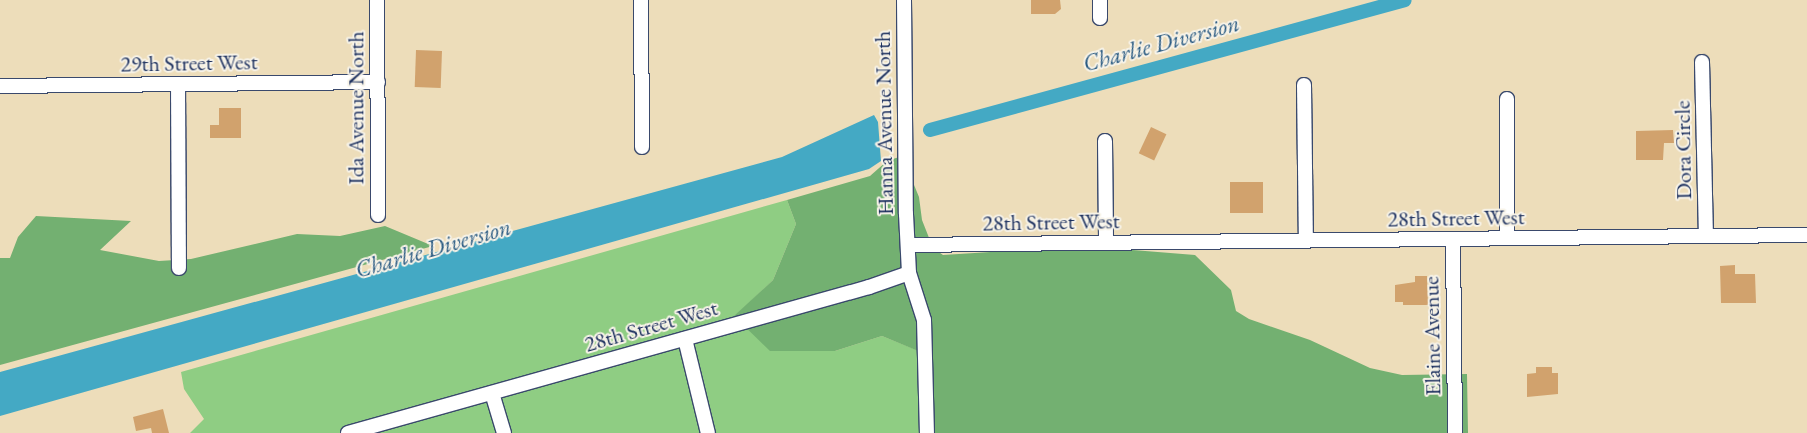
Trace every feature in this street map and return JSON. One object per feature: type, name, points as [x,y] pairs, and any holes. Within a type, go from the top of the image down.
[{"type":"street","name":"Ida Avenue North","points":[[377,0],[378,215]]},
{"type":"street","points":[[641,0],[642,147]]},
{"type":"street","name":"Hanna Avenue North","points":[[904,0],[908,245]]},
{"type":"street","points":[[1100,0],[1100,18]]},
{"type":"street","name":"Dora Circle","points":[[1702,62],[1706,236]]},
{"type":"street","name":"29th Street West","points":[[0,86],[378,82]]},
{"type":"street","points":[[178,84],[179,268]]},
{"type":"street","points":[[1304,85],[1306,241]]},
{"type":"street","points":[[1507,99],[1508,238]]},
{"type":"street","points":[[1105,141],[1106,242]]},
{"type":"street","name":"28th Street West","points":[[908,245],[1807,235]]},
{"type":"street","name":"Elaine Avenue","points":[[1453,239],[1455,433]]},
{"type":"street","points":[[908,245],[909,273],[924,320],[927,433]]},
{"type":"street","name":"28th Street West","points":[[348,433],[685,339],[909,273]]},
{"type":"street","points":[[685,339],[708,433]]},
{"type":"street","points":[[492,393],[504,433]]},
{"type":"green space","points":[[902,156],[919,197],[922,220],[933,248],[943,255],[1083,246],[1195,255],[1231,290],[1236,311],[1249,319],[1310,340],[1370,368],[1402,375],[1467,374],[1468,433],[930,433],[923,353],[882,336],[835,351],[770,351],[734,316],[773,280],[796,224],[787,200],[870,176],[887,161]]},
{"type":"green space","points":[[787,200],[796,224],[773,280],[735,316],[835,351],[882,336],[924,353],[930,433],[190,433],[204,419],[184,389],[181,372]]},
{"type":"green space","points":[[36,216],[131,221],[100,250],[159,261],[191,259],[297,234],[340,236],[385,226],[433,246],[0,365],[0,258],[10,258],[18,237]]},
{"type":"water","points":[[874,115],[878,122],[881,161],[869,169],[0,416],[0,372],[782,157]]},
{"type":"building","points":[[1031,0],[1060,0],[1061,9],[1055,14],[1031,14]]},
{"type":"building","points":[[416,50],[442,51],[441,88],[415,87]]},
{"type":"building","points":[[219,108],[241,108],[241,138],[210,138],[210,125],[219,125]]},
{"type":"building","points":[[1151,127],[1166,134],[1154,160],[1139,153]]},
{"type":"building","points":[[1673,130],[1674,143],[1664,143],[1663,160],[1636,160],[1636,131]]},
{"type":"building","points":[[1230,182],[1263,182],[1263,213],[1230,213]]},
{"type":"building","points":[[1735,265],[1735,274],[1755,274],[1756,303],[1721,303],[1720,266]]},
{"type":"building","points":[[1415,276],[1427,276],[1428,305],[1403,305],[1403,302],[1395,302],[1395,285],[1415,282]]},
{"type":"building","points":[[1536,367],[1552,367],[1552,373],[1558,373],[1558,394],[1527,397],[1527,374],[1536,373]]},
{"type":"building","points":[[163,409],[169,433],[152,433],[151,428],[136,431],[133,417]]},
{"type":"waterway","name":"Charlie Diversion","points":[[930,130],[1404,0]]}]
